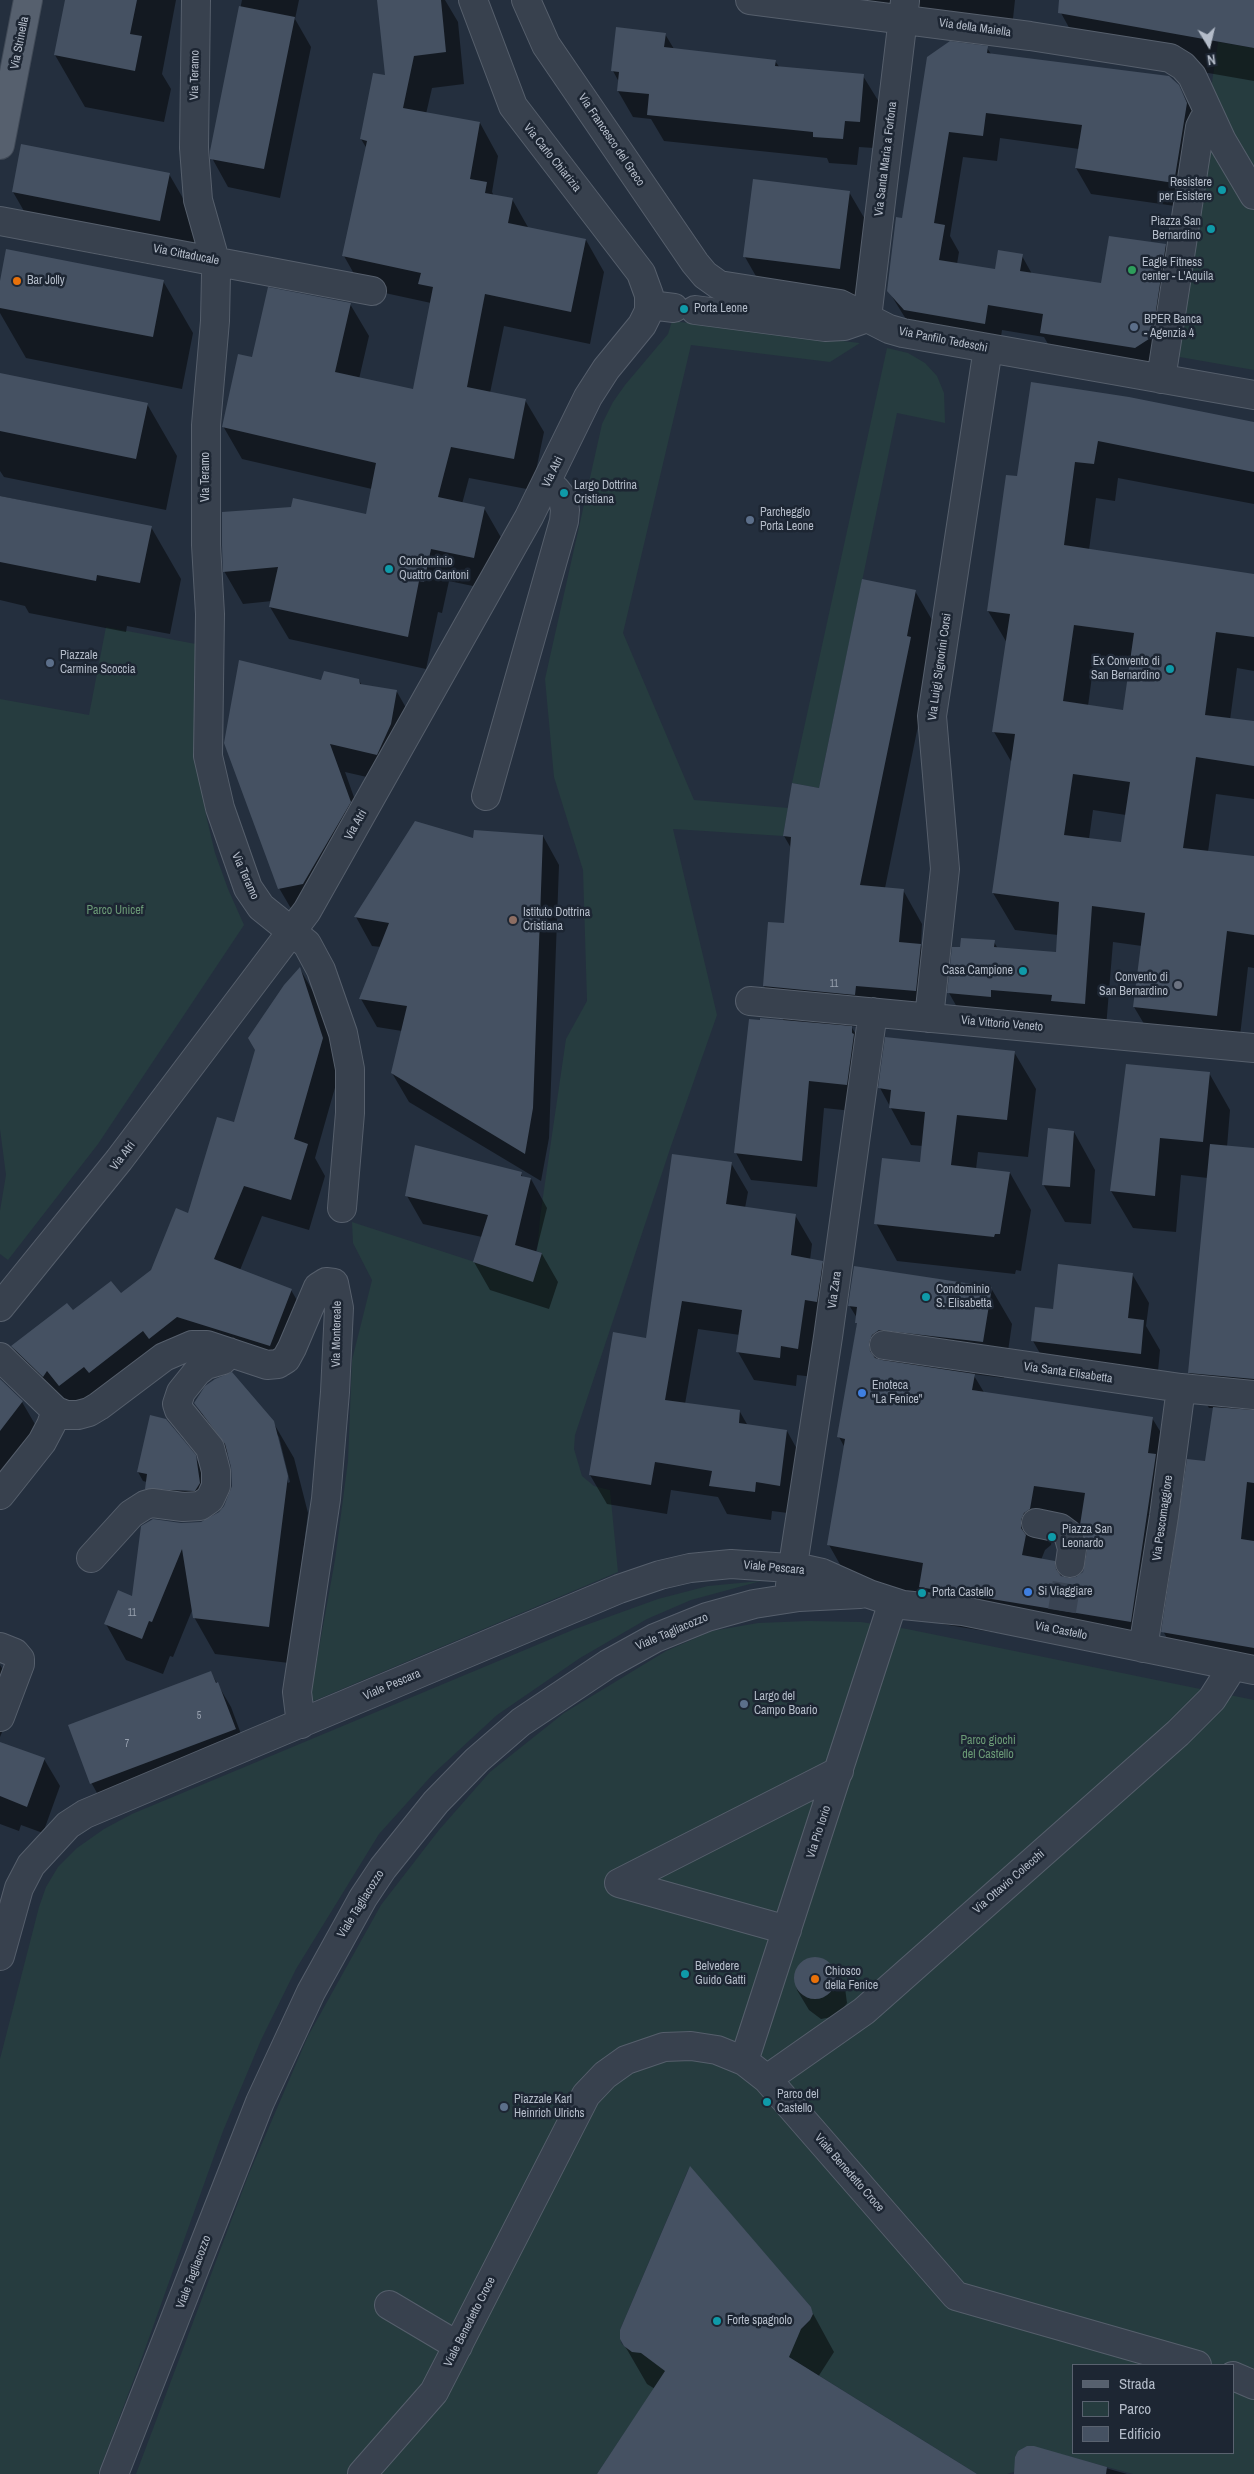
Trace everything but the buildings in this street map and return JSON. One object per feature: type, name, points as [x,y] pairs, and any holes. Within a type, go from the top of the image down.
[{"type":"main road","name":"Via Strinella","points":[[0,145],[28,0]]},
{"type":"street","name":"Via Teramo","points":[[196,0],[194,148],[198,200],[214,260],[215,321],[206,424],[206,545],[210,624],[208,756],[220,808],[248,888],[261,907],[307,944],[317,962],[337,1014],[348,1051],[350,1113],[342,1208]]},
{"type":"street","name":"Via Carlo Chiarizia","points":[[473,0],[512,106],[636,266],[647,284],[673,307]]},
{"type":"street","name":"Via Francesco del Greco","points":[[526,0],[546,45],[705,275]]},
{"type":"street","name":"Via della Maiella","points":[[750,0],[904,9],[1160,55],[1177,62],[1192,76],[1210,116]]},
{"type":"street","name":"Via Santa Maria a Forfona","points":[[867,318],[904,9]]},
{"type":"street","points":[[1254,195],[1210,116],[1204,119],[1200,126],[1161,378],[1254,395]]},
{"type":"street","name":"Via Cittaducale","points":[[0,220],[372,291]]},
{"type":"street","name":"Via Panfilo Tedeschi","points":[[705,275],[727,287],[840,304],[896,332],[1161,378]]},
{"type":"street","points":[[673,307],[825,328],[844,326],[867,318]]},
{"type":"street","name":"Via Atri","points":[[0,1307],[74,1218],[293,931],[326,878],[547,484],[588,397],[612,361],[642,325],[673,307]]},
{"type":"street","name":"Via Luigi Signorini Corsi","points":[[929,1018],[945,868],[932,716],[988,348]]},
{"type":"street","points":[[486,796],[563,526],[565,510],[563,499],[556,490],[547,484]]},
{"type":"street","name":"Via Vittorio Veneto","points":[[750,1001],[1254,1048]]},
{"type":"street","name":"Via Zara","points":[[784,1599],[794,1568],[873,1012]]},
{"type":"street","name":"Via Montereale","points":[[56,1411],[72,1415],[89,1412],[164,1357],[179,1349],[204,1345],[267,1365],[284,1361],[292,1348],[318,1287],[326,1282],[334,1283],[339,1308],[335,1400],[326,1499],[297,1692],[301,1724]]},
{"type":"street","name":"Via Santa Elisabetta","points":[[884,1345],[1181,1388],[1254,1395]]},
{"type":"street","points":[[91,1558],[131,1514],[145,1505],[152,1503],[191,1507],[200,1506],[210,1499],[216,1486],[216,1471],[210,1448],[179,1410],[177,1404],[181,1392],[197,1372],[206,1365],[223,1360],[228,1352]]},
{"type":"street","points":[[0,1357],[56,1411],[42,1442],[0,1495]]},
{"type":"street","name":"Via Pescomaggiore","points":[[1143,1648],[1164,1516],[1181,1388]]},
{"type":"street","points":[[1036,1523],[1060,1528],[1068,1534],[1072,1549],[1070,1563]]},
{"type":"street","name":"Viale Pescara","points":[[1,1951],[24,1875],[38,1855],[68,1825],[85,1814],[611,1593],[660,1575],[690,1568],[731,1564],[794,1568],[822,1573],[881,1598]]},
{"type":"street","name":"Viale Tagliacozzo","points":[[114,2474],[260,2102],[332,1953],[363,1898],[388,1861],[436,1802],[477,1760],[521,1722],[628,1651],[682,1626],[732,1609],[784,1599],[824,1595],[881,1598]]},
{"type":"street","name":"Via Castello","points":[[881,1598],[917,1608],[1060,1621],[1143,1648],[1244,1668]]},
{"type":"street","name":"Via Pio Iorio","points":[[744,2062],[839,1771],[881,1598]]},
{"type":"street","points":[[0,1647],[15,1653],[20,1659],[20,1664],[0,1717]]},
{"type":"street","name":"Via Ottavio Colecchi","points":[[767,2079],[864,2010],[1164,1746],[1244,1668]]},
{"type":"street","points":[[787,1930],[619,1883],[839,1771]]},
{"type":"street","name":"Viale Benedetto Croce","points":[[362,2474],[434,2392],[579,2106],[595,2084],[626,2060],[664,2047],[704,2047],[744,2062],[767,2079],[956,2296],[1194,2364]]},
{"type":"street","points":[[389,2305],[458,2346]]},
{"type":"street","points":[[1234,2376],[1254,2385]]},
{"type":"green space","points":[[1218,42],[1254,48],[1254,182],[1211,89]]},
{"type":"green space","points":[[1209,131],[1254,206],[1254,370],[1174,356]]},
{"type":"green space","points":[[672,321],[860,343],[830,362],[691,345],[623,633],[694,800],[788,808],[783,836],[673,829],[717,1015],[671,1146],[575,1435],[574,1449],[582,1476],[594,1486],[610,1490],[618,1572],[309,1703],[335,1560],[348,1461],[352,1360],[372,1280],[353,1243],[352,1222],[533,1281],[542,1253],[537,1251],[540,1217],[566,1039],[587,1001],[583,870],[554,777],[545,679],[602,424],[613,402],[625,385],[668,334]]},
{"type":"green space","points":[[887,348],[908,353],[925,363],[937,376],[944,393],[945,423],[897,413],[819,788],[792,783]]},
{"type":"green space","name":"Parco Unicef","points":[[106,627],[201,645],[199,768],[206,815],[215,853],[244,925],[98,1144],[8,1260],[0,1254],[0,1211],[6,1175],[0,1129],[0,699],[89,715]]},
{"type":"green space","points":[[761,1581],[691,1600],[647,1619],[580,1658],[497,1715],[433,1774],[379,1834],[296,1969],[261,2040],[223,2131],[98,2474],[0,2474],[0,2059],[39,1907],[46,1887],[58,1867],[77,1848],[104,1829],[132,1814],[575,1629],[658,1599],[708,1586]]},
{"type":"green space","name":"Parco del Castello","points":[[808,1621],[861,1622],[907,1629],[1254,1700],[1254,2474],[1133,2474],[1031,2446],[1023,2448],[1015,2457],[1017,2471],[1007,2474],[977,2474],[778,2350],[808,2323],[812,2315],[811,2307],[691,2169],[688,2170],[620,2330],[621,2343],[627,2349],[637,2352],[642,2351],[656,2364],[670,2365],[597,2474],[136,2474],[248,2176],[308,2036],[381,1905],[439,1830],[490,1772],[564,1713],[666,1651],[712,1631],[758,1623]]},
{"type":"tunnel","points":[[1062,1611],[1070,1563]]},
{"type":"place","name":"Resistere per Esistere","points":[[1222,190]]},
{"type":"place","name":"Piazza San Bernardino","points":[[1211,229]]},
{"type":"place","name":"Eagle Fitness center - L'Aquila","points":[[1132,270]]},
{"type":"place","name":"Bar Jolly","points":[[17,281]]},
{"type":"place","name":"Porta Leone","points":[[684,309]]},
{"type":"place","name":"BPER Banca - Agenzia 4","points":[[1134,327]]},
{"type":"place","name":"Largo Dottrina Cristiana","points":[[564,493]]},
{"type":"place","name":"Parcheggio Porta Leone","points":[[750,520]]},
{"type":"place","name":"Condominio Quattro Cantoni","points":[[389,569]]},
{"type":"place","name":"Piazzale Carmine Scoccia","points":[[50,663]]},
{"type":"place","name":"Ex Convento di San Bernardino","points":[[1170,669]]},
{"type":"place","name":"Istituto Dottrina Cristiana","points":[[513,920]]},
{"type":"place","name":"Casa Campione","points":[[1023,971]]},
{"type":"place","name":"Convento di San Bernardino","points":[[1178,985]]},
{"type":"place","name":"Condominio S. Elisabetta","points":[[926,1297]]},
{"type":"place","name":"Enoteca \"La Fenice\"","points":[[862,1393]]},
{"type":"place","name":"Piazza San Leonardo","points":[[1052,1537]]},
{"type":"place","name":"Si Viaggiare","points":[[1028,1592]]},
{"type":"place","name":"Porta Castello","points":[[922,1593]]},
{"type":"place","name":"Largo del Campo Boario","points":[[744,1704]]},
{"type":"place","name":"Belvedere Guido Gatti","points":[[685,1974]]},
{"type":"place","name":"Chiosco della Fenice","points":[[815,1979]]},
{"type":"place","name":"Parco del Castello","points":[[767,2102]]},
{"type":"place","name":"Piazzale Karl Heinrich Ulrichs","points":[[504,2107]]},
{"type":"place","name":"Forte spagnolo","points":[[717,2321]]},
{"type":"park label","name":"Parco giochi del Castello","points":[[988,1748]]}]
